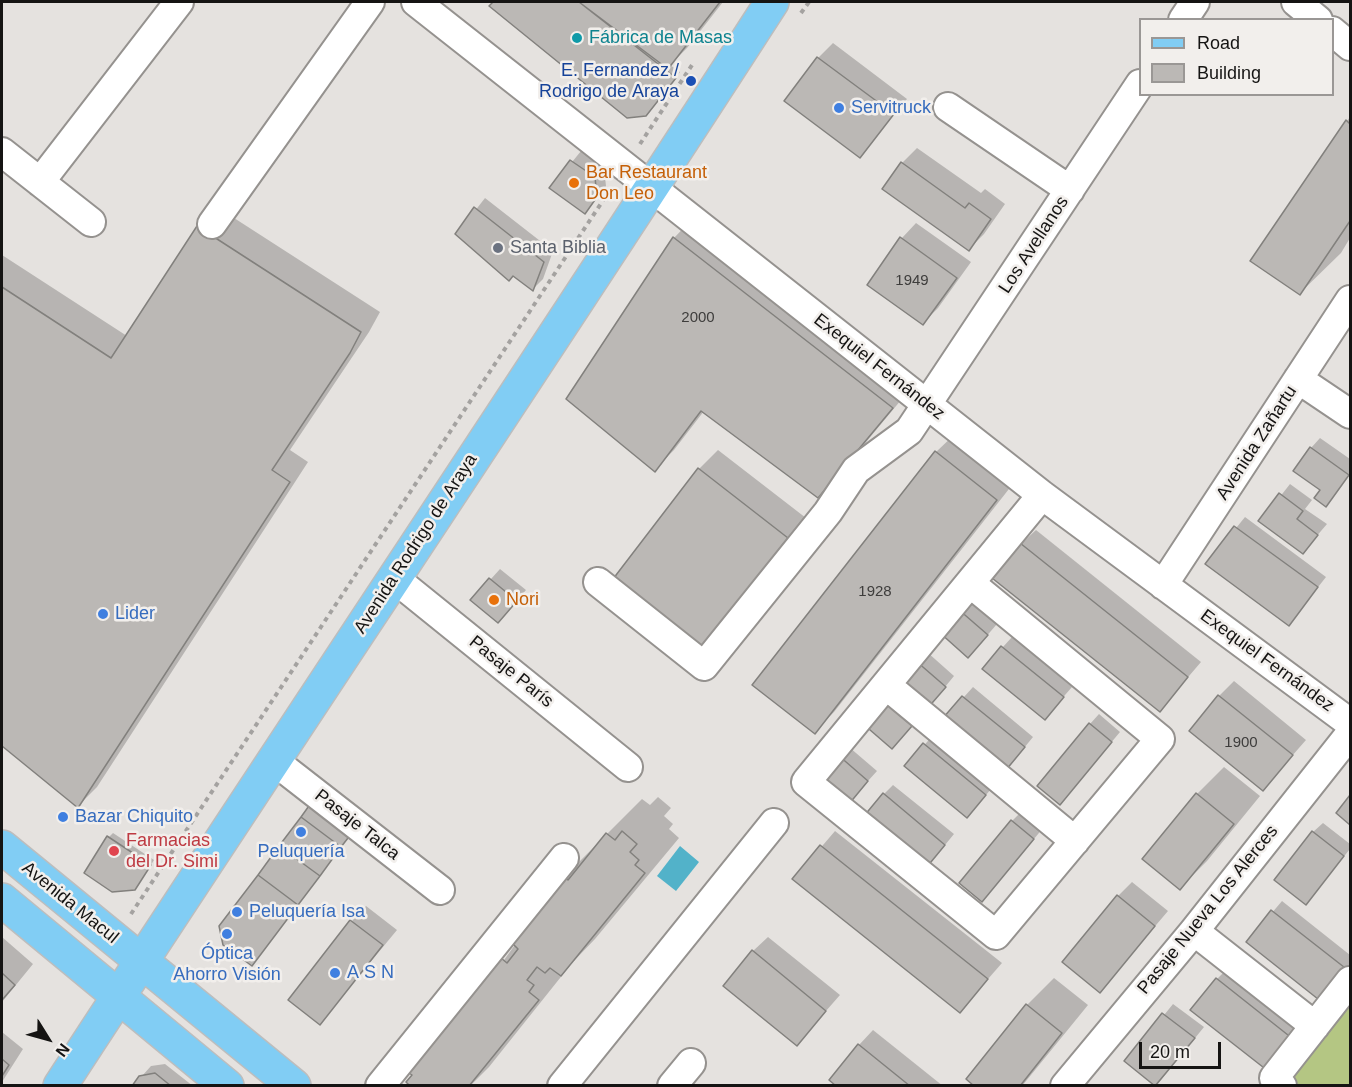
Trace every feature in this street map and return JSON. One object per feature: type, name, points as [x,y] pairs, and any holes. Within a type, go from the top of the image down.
[{"type":"main road","name":"Avenida Rodrigo de Araya","points":[[60,1086],[139,960],[772,2]]},
{"type":"main road","name":"Avenida Macul","points":[[2,847],[294,1086]]},
{"type":"main road","points":[[2,900],[227,1086]]},
{"type":"street","points":[[40,182],[179,2]]},
{"type":"street","points":[[212,224],[370,2]]},
{"type":"street","name":"Exequiel Fernández","points":[[416,2],[1042,495],[1350,723]]},
{"type":"street","points":[[1184,18],[1195,2]]},
{"type":"street","points":[[1296,2],[1316,18]]},
{"type":"street","points":[[1334,33],[1350,46]]},
{"type":"street","name":"Los Avellanos","points":[[598,582],[704,666],[828,512],[856,470],[909,431],[1139,86]]},
{"type":"street","points":[[948,107],[1070,190]]},
{"type":"street","points":[[2,152],[91,222]]},
{"type":"street","name":"Avenida Zañartu","points":[[1163,585],[1350,300]]},
{"type":"street","points":[[1298,379],[1350,414]]},
{"type":"street","points":[[970,583],[1160,739],[996,935],[806,782],[1042,495]]},
{"type":"street","name":"Pasaje París","points":[[393,578],[627,767]]},
{"type":"street","points":[[886,685],[1075,841]]},
{"type":"street","name":"Pasaje Nueva Los Alerces","points":[[1065,1086],[1194,931],[1350,734]]},
{"type":"street","name":"Pasaje Talca","points":[[273,760],[440,890]]},
{"type":"street","points":[[562,1086],[774,823]]},
{"type":"street","points":[[380,1086],[564,858]]},
{"type":"street","points":[[1194,931],[1315,1026]]},
{"type":"street","points":[[1282,1086],[1274,1078],[1350,981]]},
{"type":"street","points":[[672,1086],[691,1062]]},
{"type":"path","points":[[114,940],[695,61]]},
{"type":"green space","points":[[1350,996],[1350,1085],[1299,1085],[1287,1075]]},
{"type":"water","points":[[680,846],[699,862],[676,891],[657,876]]},
{"type":"building","name":"Fábrica de Masas","points":[[493,2],[579,2],[676,78],[646,116],[627,118],[489,6]]},
{"type":"building","points":[[579,2],[720,2],[668,69]]},
{"type":"building","name":"Servitruck","points":[[817,57],[894,114],[860,158],[784,101]]},
{"type":"building","points":[[1346,120],[1350,124],[1350,221],[1300,295],[1250,261]]},
{"type":"building","name":"Bar Restaurant Don Leo","points":[[570,160],[595,177],[597,197],[585,214],[549,188]]},
{"type":"building","points":[[901,162],[965,208],[969,203],[991,219],[969,251],[882,189]]},
{"type":"building","name":"Santa Biblia","points":[[474,207],[544,262],[533,291],[513,276],[509,281],[455,234]]},
{"type":"building","name":"Lider","points":[[197,226],[361,332],[350,353],[272,470],[290,482],[78,808],[2,746],[2,287],[111,358]]},
{"type":"building","points":[[673,237],[893,408],[818,498],[701,411],[655,472],[566,399]]},
{"type":"building","points":[[900,237],[957,278],[923,325],[867,285]]},
{"type":"building","points":[[1310,447],[1349,475],[1326,507],[1314,498],[1320,490],[1293,471]]},
{"type":"building","points":[[935,451],[997,500],[815,734],[752,685]]},
{"type":"building","points":[[698,468],[788,538],[702,648],[613,579]]},
{"type":"building","points":[[1279,493],[1303,511],[1297,519],[1318,535],[1303,554],[1258,521]]},
{"type":"building","points":[[1234,526],[1318,587],[1289,626],[1205,564]]},
{"type":"building","points":[[1020,543],[1188,677],[1160,712],[992,578]]},
{"type":"building","name":"Nori","points":[[489,578],[517,601],[498,623],[470,600]]},
{"type":"building","points":[[958,609],[988,635],[968,658],[939,632]]},
{"type":"building","points":[[1001,646],[1064,697],[1045,720],[982,669]]},
{"type":"building","points":[[916,661],[946,687],[926,710],[896,684]]},
{"type":"building","points":[[1218,695],[1293,755],[1263,791],[1189,731]]},
{"type":"building","points":[[962,696],[1025,747],[1006,770],[943,718]]},
{"type":"building","points":[[882,700],[912,726],[892,749],[862,723]]},
{"type":"building","points":[[1089,723],[1112,742],[1060,805],[1037,786]]},
{"type":"building","points":[[923,743],[986,795],[967,818],[904,766]]},
{"type":"building","points":[[838,755],[868,781],[849,804],[818,778]]},
{"type":"building","points":[[883,793],[945,845],[926,868],[864,816]]},
{"type":"building","points":[[1196,793],[1234,824],[1180,890],[1142,859]]},
{"type":"building","points":[[1350,795],[1350,825],[1336,813]]},
{"type":"building","points":[[311,803],[355,829],[341,847],[301,817]]},
{"type":"building","points":[[301,817],[341,847],[320,876],[279,846]]},
{"type":"building","points":[[1011,820],[1034,839],[982,902],[959,883]]},
{"type":"building","points":[[622,831],[637,844],[630,852],[639,860],[635,865],[645,873],[561,976],[550,968],[545,973],[537,967],[527,980],[534,985],[529,992],[539,1000],[469,1086],[410,1086],[406,1082],[412,1075],[406,1071],[501,958],[507,963],[518,949],[513,944],[563,876],[568,880],[606,833],[615,840]]},
{"type":"building","points":[[1312,831],[1344,856],[1306,905],[1274,880]]},
{"type":"building","name":"Farmacias del Dr. Simi","points":[[107,836],[151,865],[135,890],[112,892],[84,873]]},
{"type":"building","points":[[820,845],[988,979],[960,1013],[792,879]]},
{"type":"building","points":[[279,846],[320,876],[298,905],[258,875]]},
{"type":"building","points":[[258,875],[298,905],[252,966],[223,945],[219,926]]},
{"type":"building","points":[[1117,895],[1155,926],[1100,993],[1062,962]]},
{"type":"building","points":[[1271,910],[1349,971],[1323,1003],[1246,942]]},
{"type":"building","name":"A S N","points":[[350,920],[383,945],[320,1025],[288,1000]]},
{"type":"building","points":[[752,950],[826,1011],[797,1046],[723,986]]},
{"type":"building","points":[[2,973],[15,985],[2,1000]]},
{"type":"building","points":[[1216,978],[1293,1039],[1268,1071],[1190,1010]]},
{"type":"building","points":[[1026,1004],[1062,1033],[1020,1086],[974,1086],[966,1079]]},
{"type":"building","points":[[1162,1013],[1195,1038],[1155,1086],[1124,1061]]},
{"type":"building","points":[[858,1044],[910,1086],[836,1086],[829,1080]]},
{"type":"building","points":[[2,1059],[9,1065],[2,1076]]},
{"type":"building","points":[[155,1073],[171,1086],[132,1086],[139,1076]]},
{"type":"place","name":"Fábrica de Masas","points":[[577,38]]},
{"type":"place","name":"E. Fernandez / Rodrigo de Araya","points":[[691,81]]},
{"type":"place","name":"Servitruck","points":[[839,108]]},
{"type":"place","name":"Bar Restaurant Don Leo","points":[[574,183]]},
{"type":"place","name":"Santa Biblia","points":[[498,248]]},
{"type":"place","name":"Nori","points":[[494,600]]},
{"type":"place","name":"Lider","points":[[103,614]]},
{"type":"place","name":"Bazar Chiquito","points":[[63,817]]},
{"type":"place","name":"Peluquería","points":[[301,832]]},
{"type":"place","name":"Farmacias del Dr. Simi","points":[[114,851]]},
{"type":"place","name":"Peluquería Isa","points":[[237,912]]},
{"type":"place","name":"Óptica Ahorro Visión","points":[[227,934]]},
{"type":"place","name":"A S N","points":[[335,973]]}]
